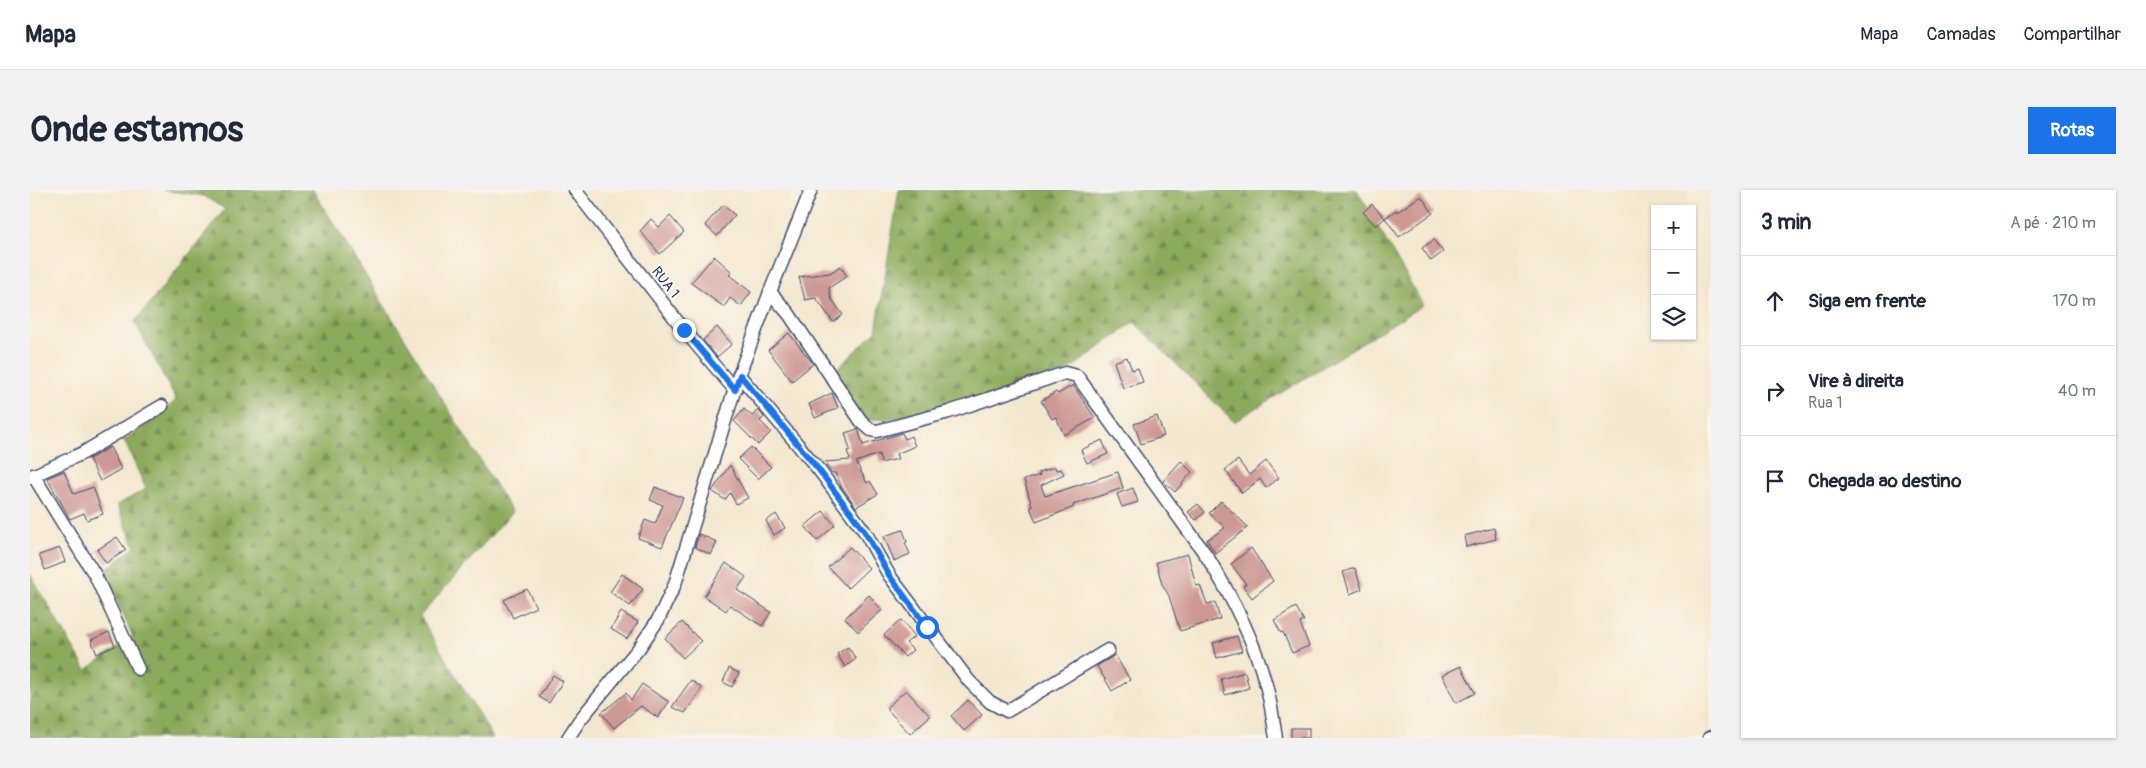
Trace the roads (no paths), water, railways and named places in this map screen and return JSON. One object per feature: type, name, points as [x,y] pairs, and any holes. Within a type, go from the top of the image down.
[{"type":"street","name":"RUA 1","points":[[575,190],[684,330],[735,390]]},
{"type":"street","points":[[568,738],[579,721],[639,648],[658,620],[675,584],[740,375],[770,292],[811,190]]},
{"type":"street","points":[[770,292],[789,314],[861,421],[871,430],[877,431],[949,412],[1065,373],[1077,376],[1206,555],[1225,586],[1257,655],[1266,686],[1276,738]]},
{"type":"street","points":[[740,375],[819,470],[865,532],[889,575],[927,627],[969,681],[990,702],[1007,711],[1108,650]]},
{"type":"street","points":[[138,669],[95,575],[32,476],[83,453],[162,406]]}]
